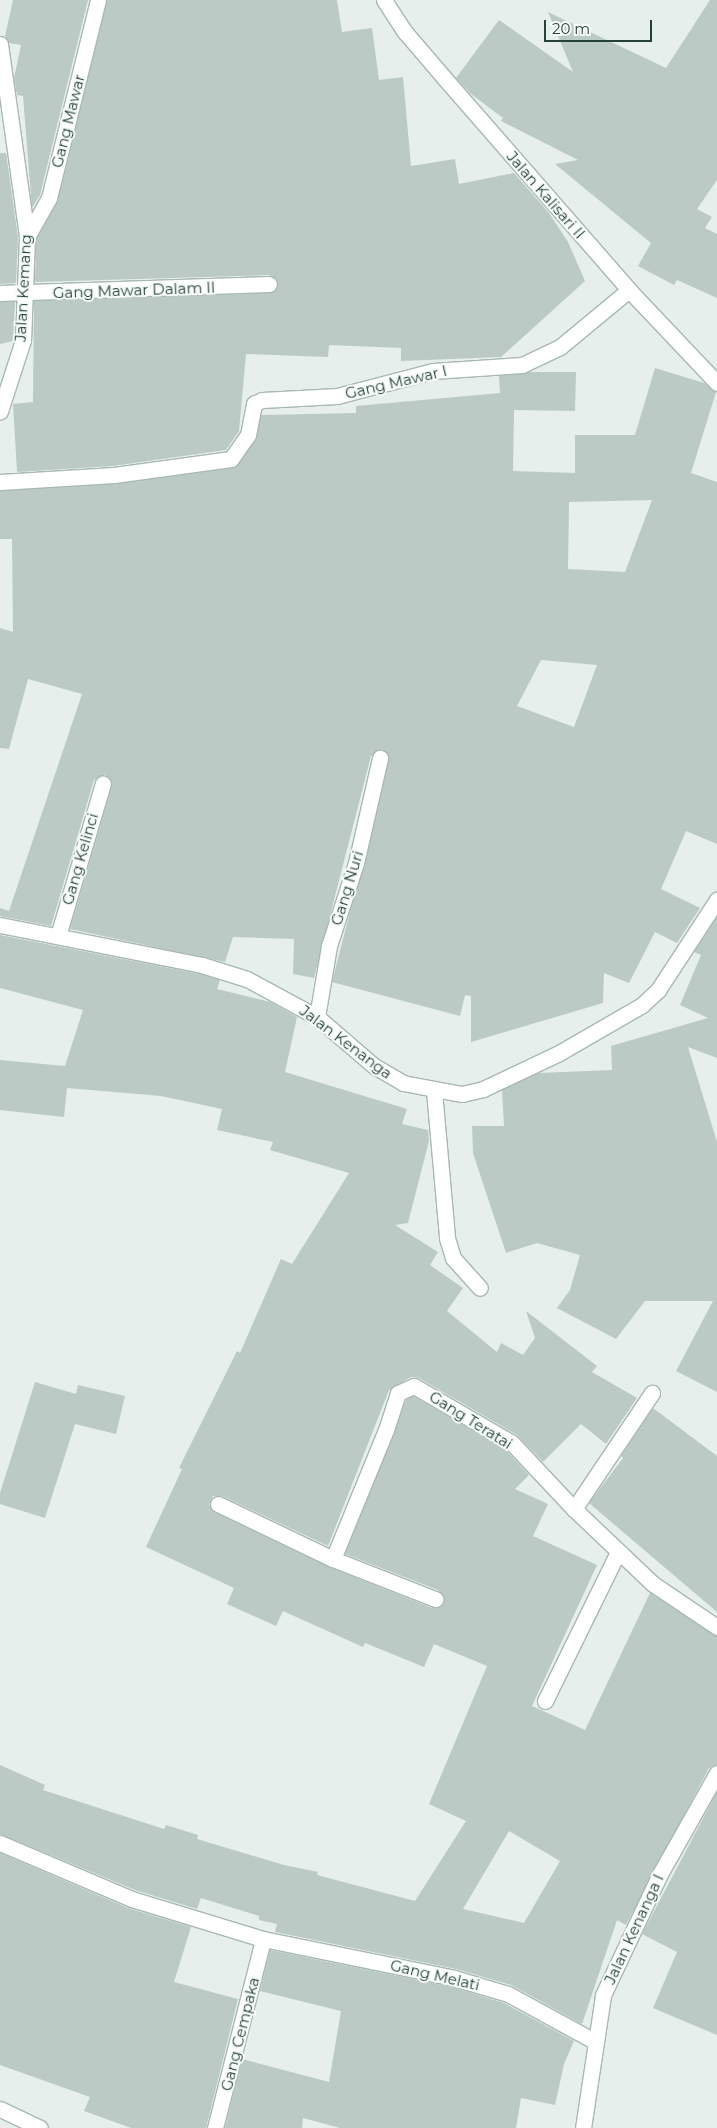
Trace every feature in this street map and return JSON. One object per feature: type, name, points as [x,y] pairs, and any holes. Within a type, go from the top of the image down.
[{"type":"street","name":"Gang Mawar","points":[[28,237],[49,198],[98,0]]},
{"type":"street","name":"Jalan Kalisari II","points":[[384,0],[405,32],[629,290],[717,383]]},
{"type":"street","name":"Jalan Kemang","points":[[0,44],[6,145],[28,237],[23,294],[23,340],[0,411]]},
{"type":"street","name":"Gang Mawar Dalam II","points":[[0,293],[23,294],[269,284]]},
{"type":"street","name":"Gang Mawar I","points":[[0,482],[114,475],[231,459],[248,435],[254,404],[262,400],[337,396],[433,370],[522,365],[560,347],[629,290]]},
{"type":"street","name":"Gang Nuri","points":[[317,1017],[329,946],[356,863],[380,758]]},
{"type":"street","name":"Gang Kelinci","points":[[58,936],[103,783]]},
{"type":"street","name":"Jalan Kenanga","points":[[0,925],[202,965],[247,979],[317,1017],[374,1066],[403,1084],[434,1091],[462,1094],[483,1089],[617,1022],[658,990],[717,900]]},
{"type":"street","points":[[434,1091],[447,1238],[453,1258],[480,1288]]},
{"type":"street","name":"Gang Teratai","points":[[333,1559],[386,1430],[398,1393],[414,1386],[512,1443],[574,1509],[653,1584],[717,1627]]},
{"type":"street","points":[[574,1509],[652,1392]]},
{"type":"street","points":[[218,1504],[333,1559],[435,1599]]},
{"type":"street","points":[[545,1701],[618,1552]]},
{"type":"street","name":"Jalan Kenanga I","points":[[582,2128],[603,1995],[615,1968],[716,1775]]},
{"type":"street","name":"Gang Melati","points":[[0,1842],[132,1899],[263,1939],[454,1978],[508,1994],[596,2042]]},
{"type":"street","name":"Gang Cempaka","points":[[215,2128],[263,1939]]},
{"type":"street","points":[[0,2109],[40,2128]]},
{"type":"building","points":[[13,0],[88,0],[40,195],[32,208],[23,96],[17,95],[14,78],[21,45],[9,43],[5,36]]},
{"type":"building","points":[[107,0],[337,0],[342,32],[372,28],[379,80],[403,77],[411,166],[455,159],[459,184],[514,173],[549,213],[568,242],[585,281],[501,357],[401,361],[401,348],[329,345],[328,357],[246,354],[239,431],[226,450],[113,466],[17,472],[13,404],[33,402],[34,301],[269,293],[278,284],[269,275],[35,282],[36,240],[58,200]]},
{"type":"building","points":[[710,0],[717,0],[717,180],[697,209],[712,217],[705,228],[717,234],[717,298],[677,280],[674,285],[638,266],[651,243],[555,164],[578,160],[501,121],[503,118],[471,94],[456,78],[499,20],[573,72],[548,12],[666,68]]},
{"type":"building","points":[[0,153],[6,153],[18,237],[16,283],[0,284]]},
{"type":"building","points":[[0,302],[15,302],[13,341],[0,344]]},
{"type":"building","points":[[655,368],[704,383],[716,392],[691,473],[717,482],[717,844],[686,831],[661,889],[700,908],[677,943],[655,932],[629,983],[604,973],[603,1003],[471,1042],[471,996],[465,995],[460,1016],[332,982],[389,760],[382,749],[371,756],[314,978],[293,974],[294,939],[233,937],[225,962],[70,929],[112,786],[105,774],[94,780],[51,926],[0,916],[0,908],[9,911],[82,694],[28,679],[9,749],[0,748],[0,628],[13,632],[12,539],[0,539],[0,491],[115,484],[232,468],[256,440],[261,415],[356,413],[356,406],[500,393],[499,376],[530,372],[576,372],[575,411],[514,410],[513,471],[575,473],[575,435],[635,435]],"holes":[[[652,500],[625,572],[568,569],[569,502]],[[541,660],[597,665],[574,727],[517,706]]]},
{"type":"building","points":[[717,917],[717,1058],[688,1047],[717,1142],[717,1392],[676,1371],[713,1301],[645,1301],[616,1339],[557,1308],[570,1290],[580,1255],[537,1243],[506,1253],[473,1153],[472,1126],[504,1126],[502,1090],[538,1073],[612,1070],[611,1046],[708,1018],[680,1005],[701,955],[694,952]]},
{"type":"building","points":[[0,935],[200,974],[220,980],[217,989],[270,1002],[297,1017],[285,1072],[407,1109],[402,1124],[428,1130],[429,1141],[408,1223],[395,1225],[438,1252],[430,1265],[463,1288],[447,1311],[497,1352],[501,1343],[523,1355],[535,1338],[526,1311],[597,1366],[592,1372],[637,1398],[606,1444],[581,1424],[543,1462],[517,1435],[419,1378],[411,1377],[389,1390],[328,1546],[222,1496],[213,1496],[209,1504],[214,1512],[329,1567],[432,1608],[440,1607],[444,1598],[438,1590],[345,1554],[406,1400],[413,1396],[506,1450],[529,1475],[515,1489],[548,1504],[533,1536],[597,1565],[532,1706],[585,1730],[650,1593],[717,1636],[717,1764],[709,1768],[626,1925],[617,1920],[582,2024],[511,1985],[456,1969],[275,1932],[277,1924],[259,1920],[259,1916],[201,1898],[197,1909],[135,1890],[0,1834],[0,1765],[45,1785],[43,1790],[164,1829],[166,1825],[198,1835],[197,1839],[284,1865],[318,1872],[317,1875],[415,1901],[466,1821],[429,1804],[487,1666],[434,1644],[424,1667],[365,1643],[363,1647],[283,1611],[276,1626],[227,1604],[234,1588],[146,1547],[182,1469],[179,1468],[237,1351],[240,1353],[281,1259],[292,1264],[349,1173],[270,1150],[273,1142],[217,1130],[222,1109],[161,1096],[67,1088],[64,1117],[0,1110],[0,1060],[65,1066],[83,1010],[0,988]],"holes":[[[509,1831],[560,1861],[524,1923],[463,1909]]]},
{"type":"building","points":[[35,1382],[76,1394],[78,1385],[125,1396],[116,1434],[75,1424],[45,1518],[0,1504],[0,1493]]},
{"type":"building","points":[[653,1408],[717,1456],[717,1612],[589,1503],[623,1458],[621,1456]]},
{"type":"building","points":[[717,1792],[717,2035],[653,2008],[677,1952],[642,1934]]},
{"type":"building","points":[[0,1853],[128,1908],[191,1927],[174,1982],[238,1999],[206,2128],[131,2128],[84,2111],[90,2097],[0,2065]]},
{"type":"building","points":[[270,1950],[452,1987],[504,2003],[574,2041],[564,2064],[555,2105],[521,2098],[516,2128],[340,2128],[303,2118],[302,2128],[225,2128],[242,2059],[329,2082],[341,2011],[260,1991]]}]
